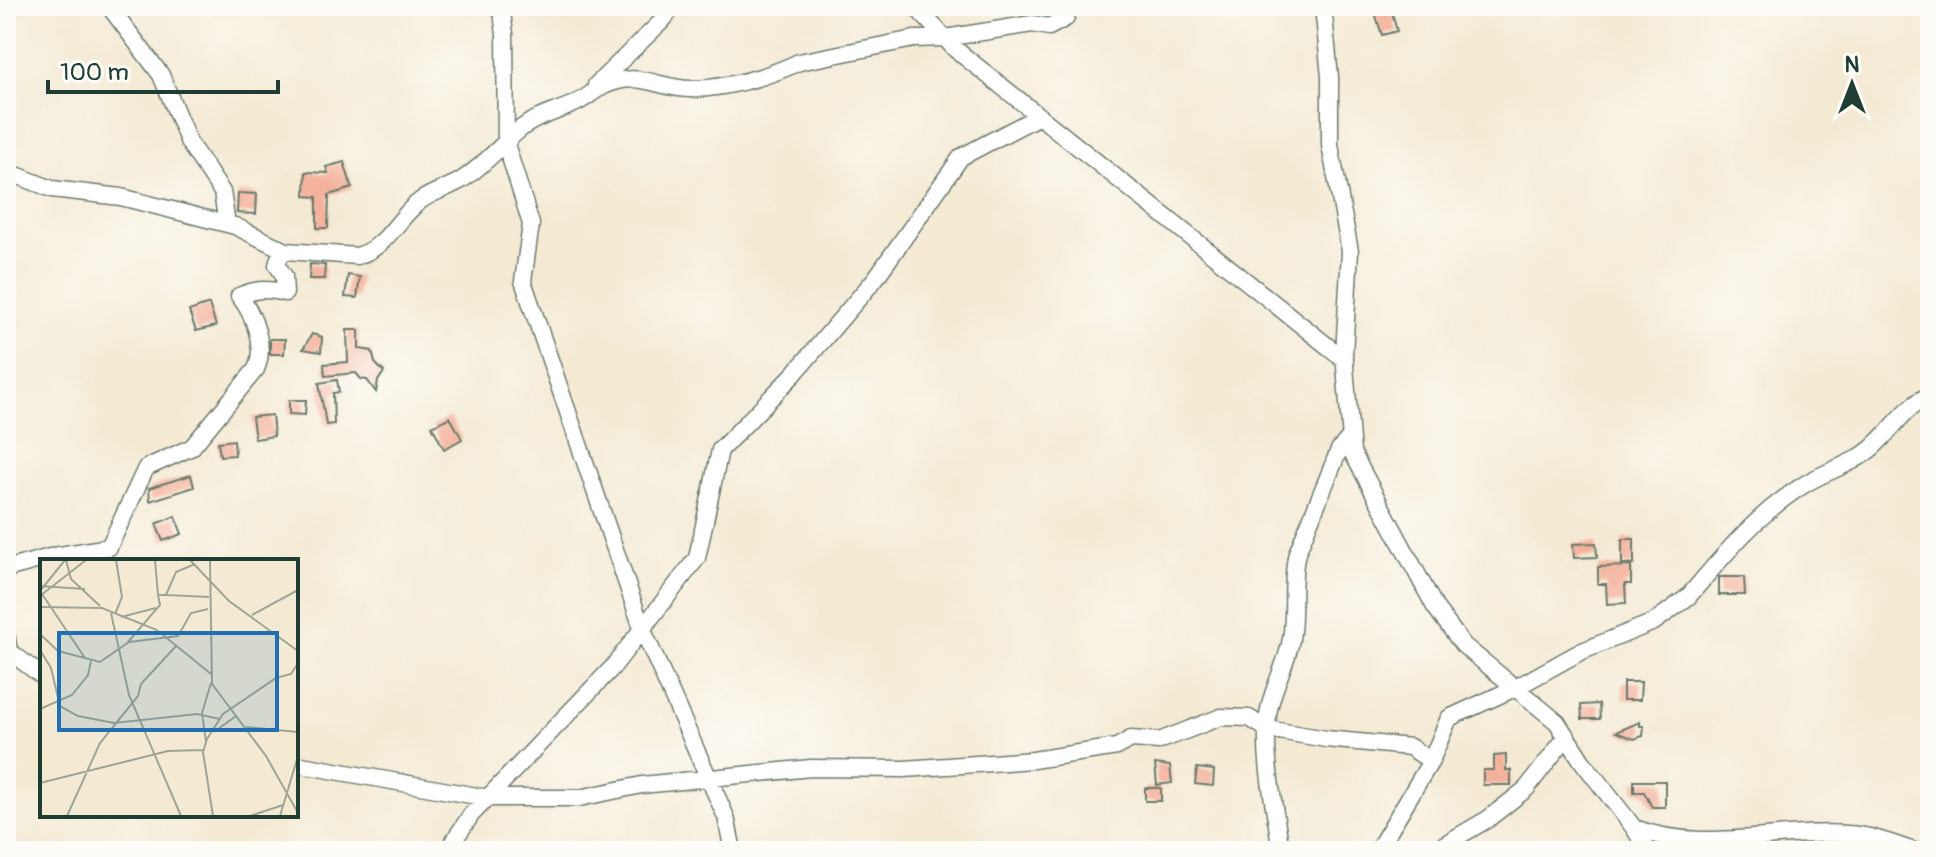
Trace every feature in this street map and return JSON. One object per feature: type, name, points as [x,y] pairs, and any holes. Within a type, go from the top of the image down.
[{"type":"street","points":[[109,6],[161,75],[189,143],[222,192],[227,224]]},
{"type":"street","points":[[501,6],[505,34],[506,144],[531,224],[523,281],[642,628],[726,817],[733,851]]},
{"type":"street","points":[[579,102],[674,6]]},
{"type":"street","points":[[915,6],[945,38],[1039,116],[1345,360]]},
{"type":"street","points":[[6,171],[52,189],[121,197],[227,224],[286,251],[357,256],[368,253],[380,244],[427,196],[465,179],[519,129],[579,102],[618,80],[639,79],[680,88],[705,87],[782,71],[799,62],[914,39],[945,38],[1032,24],[1049,27],[1066,18],[1068,6]]},
{"type":"street","points":[[1323,6],[1330,77],[1330,145],[1350,251],[1345,360],[1350,437],[1358,466],[1435,607],[1463,645],[1557,722],[1648,851]]},
{"type":"street","points":[[447,851],[471,815],[612,668],[697,558],[720,450],[794,374],[875,279],[961,157],[1039,116]]},
{"type":"street","points":[[43,559],[109,547],[146,468],[192,447],[256,369],[260,360],[258,338],[249,307],[239,296],[268,288],[285,293],[284,276],[277,265],[282,249]]},
{"type":"street","points":[[1377,851],[1431,761],[1449,718],[1517,687],[1580,652],[1654,622],[1688,597],[1761,516],[1803,484],[1854,461],[1873,448],[1906,409],[1930,395]]},
{"type":"street","points":[[1281,851],[1267,729],[1275,687],[1291,644],[1294,565],[1339,450],[1350,437]]},
{"type":"street","points":[[6,569],[40,560]]},
{"type":"street","points":[[6,634],[9,651],[40,674]]},
{"type":"street","points":[[298,764],[488,798],[579,798],[642,785],[811,768],[904,769],[1045,759],[1117,747],[1131,739],[1159,741],[1221,717],[1249,718],[1267,729],[1326,739],[1410,747],[1431,761]]},
{"type":"street","points":[[1433,851],[1488,819],[1526,789],[1567,736]]},
{"type":"street","points":[[1634,828],[1670,838],[1744,839],[1848,834],[1871,837],[1914,851]]},
{"type":"building","points":[[1373,6],[1390,6],[1397,31],[1382,35]]},
{"type":"building","points":[[344,162],[352,188],[329,195],[328,228],[317,228],[317,197],[305,196],[306,172],[328,173],[326,167]]},
{"type":"building","points":[[238,193],[257,194],[256,214],[237,213]]},
{"type":"building","points":[[310,264],[325,265],[324,279],[309,279]]},
{"type":"building","points":[[348,275],[360,277],[357,298],[345,297]]},
{"type":"building","points":[[209,304],[216,326],[196,331],[189,311]]},
{"type":"building","points":[[347,330],[359,330],[359,349],[372,351],[375,363],[384,372],[376,392],[367,380],[356,373],[325,376],[324,364],[348,362]]},
{"type":"building","points":[[312,334],[322,337],[321,352],[303,349]]},
{"type":"building","points":[[270,339],[285,339],[284,354],[270,354]]},
{"type":"building","points":[[337,380],[339,392],[333,393],[334,424],[326,425],[319,383]]},
{"type":"building","points":[[289,400],[306,400],[305,415],[289,414]]},
{"type":"building","points":[[272,415],[274,436],[255,439],[252,417]]},
{"type":"building","points":[[450,417],[462,439],[444,449],[432,426]]},
{"type":"building","points":[[234,440],[235,455],[220,456],[218,442]]},
{"type":"building","points":[[191,475],[194,487],[150,501],[149,488]]},
{"type":"building","points":[[175,516],[182,534],[163,541],[156,524]]},
{"type":"building","points":[[1622,539],[1634,539],[1634,564],[1622,564]]},
{"type":"building","points":[[1596,543],[1597,557],[1574,558],[1573,544]]},
{"type":"building","points":[[1631,566],[1631,584],[1625,584],[1626,603],[1607,604],[1606,584],[1598,584],[1598,567]]},
{"type":"building","points":[[1719,577],[1744,577],[1745,595],[1719,595]]},
{"type":"building","points":[[1623,682],[1641,682],[1640,700],[1623,700]]},
{"type":"building","points":[[1599,704],[1600,719],[1582,719],[1581,705]]},
{"type":"building","points":[[1640,722],[1640,726],[1644,726],[1643,736],[1634,739],[1616,732]]},
{"type":"building","points":[[1506,755],[1506,770],[1511,770],[1511,785],[1483,785],[1483,770],[1494,770],[1494,756]]},
{"type":"building","points":[[1155,764],[1170,766],[1172,783],[1157,785]]},
{"type":"building","points":[[1197,768],[1214,770],[1213,786],[1195,784]]},
{"type":"building","points":[[1634,781],[1665,781],[1665,807],[1652,807],[1644,792],[1634,792]]},
{"type":"building","points":[[1145,788],[1161,788],[1161,801],[1145,801]]}]
